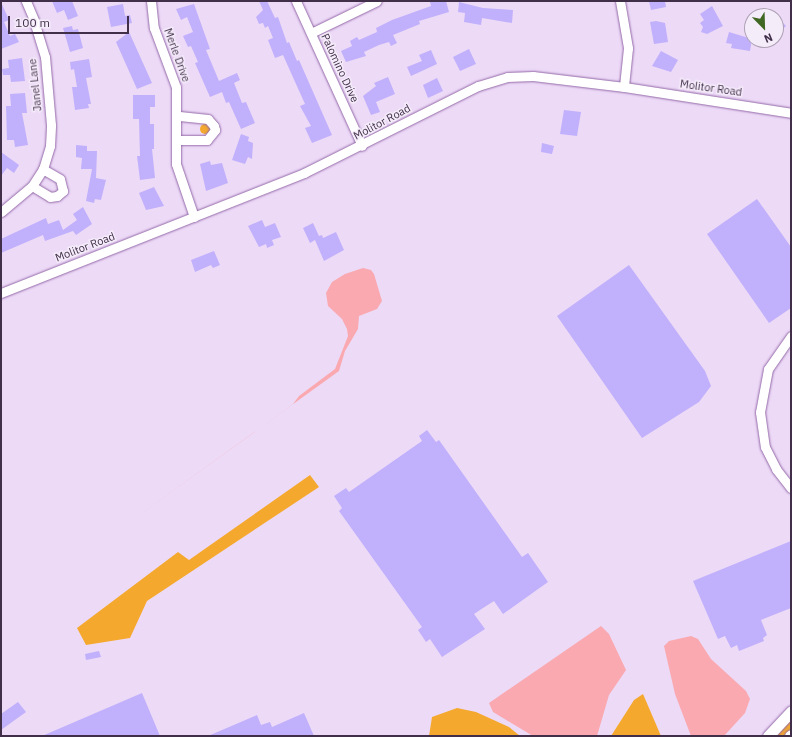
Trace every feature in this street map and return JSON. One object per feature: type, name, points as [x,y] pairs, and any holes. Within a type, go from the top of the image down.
[{"type":"street","name":"Janel Lane","points":[[1,212],[32,186],[43,169],[51,133],[46,68],[41,39],[26,1]]},
{"type":"street","name":"Merle Drive","points":[[151,1],[154,28],[175,83],[177,116],[177,172],[194,217]]},
{"type":"street","name":"Palomino Drive","points":[[296,1],[362,146]]},
{"type":"street","points":[[311,33],[376,1]]},
{"type":"street","points":[[620,1],[628,48],[624,87]]},
{"type":"street","name":"Molitor Road","points":[[1,293],[304,173],[362,146],[478,86],[507,77],[533,76],[624,87],[791,113]]},
{"type":"street","points":[[176,140],[208,140],[215,130],[214,126],[208,119],[177,116]]},
{"type":"street","points":[[32,186],[50,197],[57,196],[62,192],[60,179],[43,169]]},
{"type":"street","points":[[791,336],[768,369],[760,412],[765,447],[776,469],[791,488]]},
{"type":"street","points":[[768,736],[791,711]]},
{"type":"shaded area","points":[[203,124],[207,124],[210,129],[207,134],[203,134],[200,131],[200,127]]},
{"type":"shaded area","points":[[363,268],[371,270],[374,274],[382,301],[377,309],[359,316],[358,329],[345,351],[339,371],[109,537],[293,404],[299,396],[335,369],[348,336],[347,329],[342,319],[328,306],[326,293],[332,282],[345,274]]},
{"type":"shaded area","points":[[310,475],[319,487],[147,601],[130,638],[86,645],[77,628],[178,552],[189,560]]},
{"type":"shaded area","points":[[601,626],[609,634],[626,670],[609,695],[597,736],[533,736],[493,712],[489,703]]},
{"type":"shaded area","points":[[691,636],[698,639],[711,659],[746,691],[750,699],[745,713],[724,736],[691,736],[675,694],[664,646],[669,641]]},
{"type":"shaded area","points":[[643,694],[661,736],[611,736],[634,700]]},
{"type":"shaded area","points":[[457,708],[476,712],[509,727],[520,736],[429,736],[432,717]]},
{"type":"shaded area","points":[[791,718],[791,729],[784,736],[774,736]]},
{"type":"building","points":[[52,1],[72,1],[78,16],[68,20],[64,10],[57,13]]},
{"type":"building","points":[[259,1],[267,1],[275,18],[278,17],[287,43],[289,42],[297,61],[299,60],[332,135],[312,143],[305,128],[311,126],[300,106],[305,104],[283,55],[275,58],[268,40],[273,38],[268,26],[265,28],[263,23],[259,24],[256,17],[263,10]]},
{"type":"building","points":[[446,1],[449,12],[419,21],[420,24],[393,35],[397,43],[391,46],[389,42],[379,45],[364,52],[366,56],[346,62],[341,51],[352,46],[350,41],[357,37],[359,40],[377,32],[376,28],[392,20],[431,6],[430,2]]},
{"type":"building","points":[[649,1],[665,1],[666,7],[651,10]]},
{"type":"building","points":[[1,2],[9,20],[4,22],[10,36],[15,34],[19,42],[1,49]]},
{"type":"building","points":[[459,2],[483,8],[513,10],[512,23],[482,18],[481,25],[464,22],[465,13],[458,12]]},
{"type":"building","points":[[123,4],[125,16],[130,15],[132,23],[111,27],[107,7]]},
{"type":"building","points":[[194,4],[210,49],[206,50],[219,81],[237,73],[240,80],[234,83],[242,103],[246,102],[255,123],[241,129],[229,102],[226,103],[222,92],[210,97],[195,63],[198,62],[191,46],[188,47],[183,36],[193,32],[187,17],[181,20],[176,9]]},
{"type":"building","points":[[712,6],[723,26],[707,34],[701,32],[703,27],[700,23],[704,20],[700,14]]},
{"type":"building","points":[[656,21],[665,23],[668,42],[654,44],[650,22]]},
{"type":"building","points":[[72,26],[73,30],[78,29],[83,48],[70,52],[63,28]]},
{"type":"building","points":[[129,32],[152,83],[137,89],[116,42]]},
{"type":"building","points":[[729,32],[744,37],[744,48],[750,48],[750,51],[731,48],[732,44],[726,43]]},
{"type":"building","points":[[469,49],[476,64],[460,71],[453,57]]},
{"type":"building","points":[[431,50],[437,64],[411,76],[407,67],[422,61],[419,55]]},
{"type":"building","points":[[661,51],[678,60],[671,72],[652,66]]},
{"type":"building","points":[[22,58],[25,81],[11,82],[10,75],[3,75],[2,69],[9,68],[8,60]]},
{"type":"building","points":[[89,59],[92,77],[86,78],[91,104],[88,104],[89,108],[75,110],[72,87],[77,87],[74,69],[71,70],[70,62]]},
{"type":"building","points":[[388,77],[395,94],[376,102],[380,112],[371,115],[363,96],[376,86],[374,83]]},
{"type":"building","points":[[437,78],[443,91],[428,98],[423,85]]},
{"type":"building","points":[[25,93],[27,113],[22,113],[28,145],[15,147],[14,140],[7,140],[6,106],[11,106],[10,94]]},
{"type":"building","points":[[133,95],[155,95],[155,107],[150,107],[150,124],[154,124],[154,149],[152,149],[155,178],[140,180],[137,156],[140,156],[139,119],[133,119]]},
{"type":"building","points":[[564,110],[581,112],[577,136],[560,134]]},
{"type":"building","points":[[241,134],[249,137],[248,141],[253,143],[252,159],[248,157],[245,164],[232,160]]},
{"type":"building","points":[[542,143],[554,146],[552,154],[541,152]]},
{"type":"building","points":[[76,145],[87,146],[87,151],[97,151],[96,178],[106,180],[101,200],[95,199],[94,203],[86,201],[92,169],[81,169],[82,158],[76,157]]},
{"type":"building","points":[[1,152],[19,165],[14,173],[7,168],[1,176]]},
{"type":"building","points":[[210,161],[211,165],[222,163],[228,183],[206,191],[200,164]]},
{"type":"building","points":[[154,187],[164,206],[146,210],[139,193]]},
{"type":"building","points":[[757,199],[791,247],[791,308],[769,323],[707,234]]},
{"type":"building","points":[[83,207],[92,224],[76,235],[73,231],[45,241],[43,235],[1,253],[1,239],[46,218],[48,224],[59,220],[63,230],[77,220],[73,214]]},
{"type":"building","points":[[262,220],[265,227],[275,223],[281,237],[272,240],[274,245],[267,248],[266,244],[259,247],[248,226]]},
{"type":"building","points":[[313,223],[319,236],[322,235],[323,238],[336,232],[344,250],[324,261],[315,240],[310,243],[303,228]]},
{"type":"building","points":[[214,251],[220,265],[213,268],[211,265],[195,272],[191,260]]},
{"type":"building","points":[[629,265],[705,371],[711,386],[699,402],[642,438],[557,316]]},
{"type":"building","points":[[427,430],[436,442],[439,440],[522,557],[528,553],[548,582],[503,614],[494,601],[474,614],[485,629],[442,657],[430,639],[426,642],[418,630],[422,627],[339,511],[342,508],[334,496],[346,488],[349,492],[422,441],[419,436]]},
{"type":"building","points":[[791,541],[791,608],[761,620],[767,635],[763,638],[764,641],[739,651],[737,645],[731,648],[725,636],[718,639],[693,581]]},
{"type":"building","points":[[99,651],[101,657],[86,660],[85,654]]},
{"type":"building","points":[[142,693],[160,736],[42,736]]},
{"type":"building","points":[[18,702],[26,712],[1,730],[1,714]]},
{"type":"building","points":[[304,713],[314,736],[208,736],[257,715],[261,725],[270,722],[272,727]]}]
